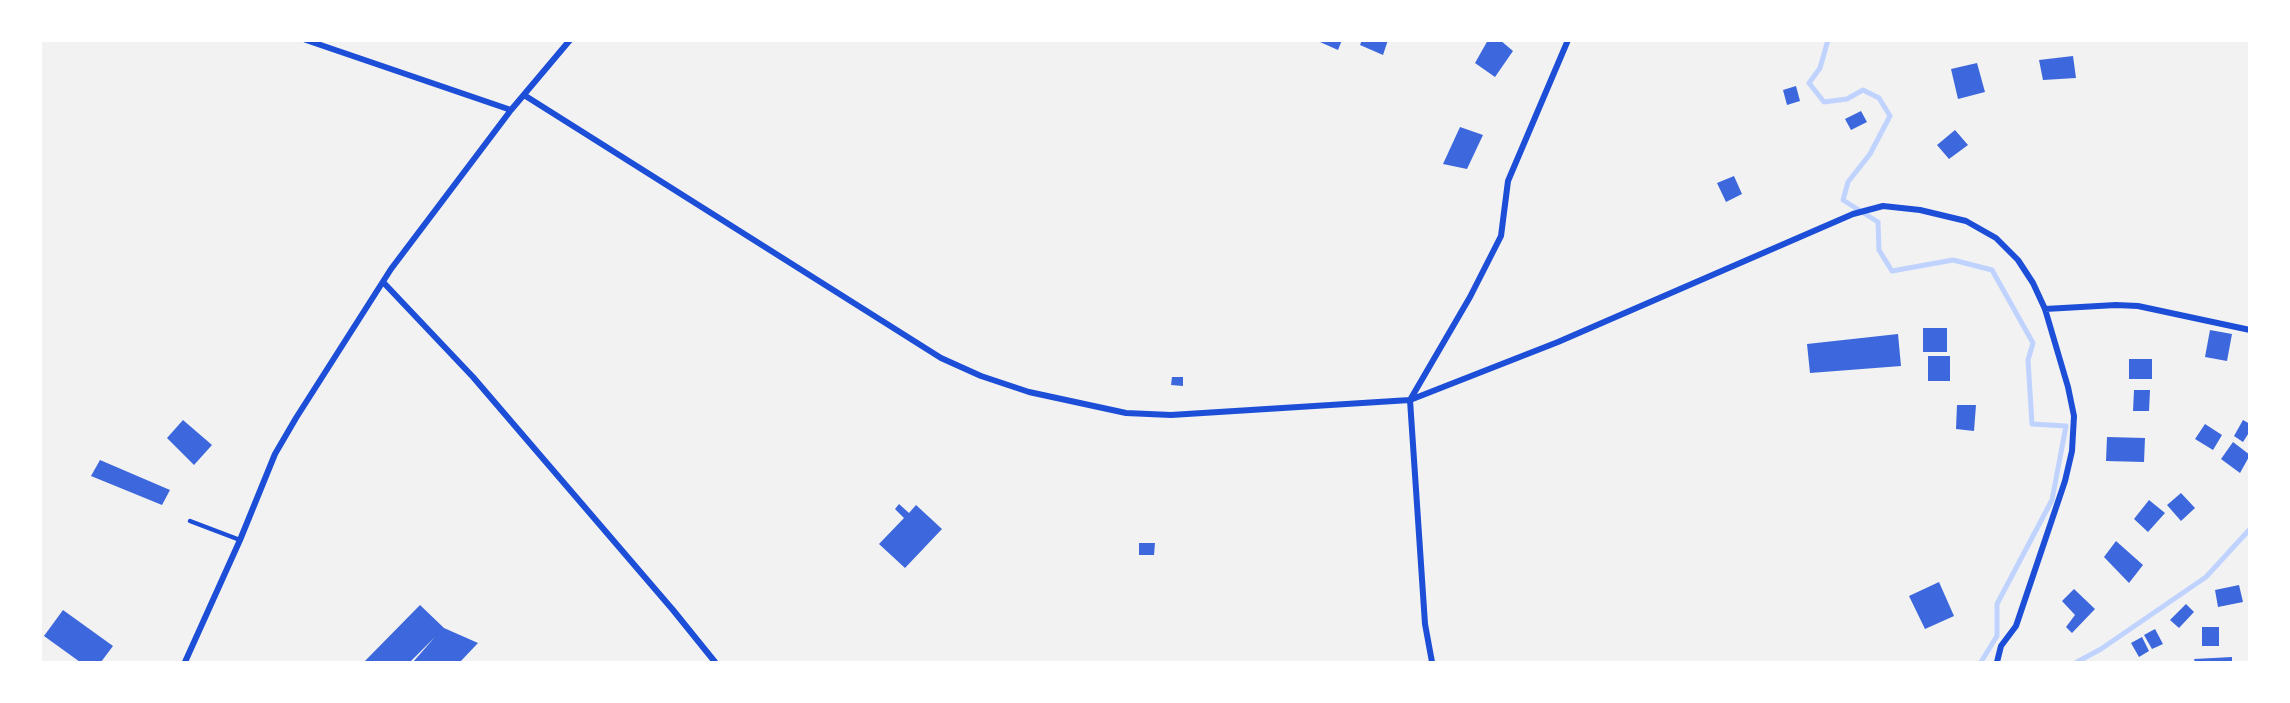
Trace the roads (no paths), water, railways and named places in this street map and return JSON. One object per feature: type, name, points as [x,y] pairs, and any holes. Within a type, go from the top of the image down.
[{"type":"street","points":[[306,40],[511,110]]},
{"type":"street","points":[[185,663],[240,540],[275,454],[383,282],[511,110],[570,40]]},
{"type":"street","points":[[1432,663],[1425,624],[1410,400],[1470,297],[1501,236],[1508,181],[1568,40]]},
{"type":"street","points":[[524,95],[941,358],[981,376],[1029,392],[1126,412],[1171,415],[1410,400],[1558,342],[1853,214],[1883,207],[1920,210],[1966,220],[1996,238],[2018,260],[2033,283],[2045,309],[2074,416],[2072,451],[2065,481],[2016,626],[2001,646],[1997,663]]},
{"type":"street","points":[[383,282],[480,386],[673,610],[715,663]]},
{"type":"street","points":[[2045,309],[2138,306],[2250,330]]},
{"type":"lane","points":[[190,521],[240,540]]},
{"type":"waterway","points":[[1828,40],[1820,68],[1809,83],[1824,102],[1847,99],[1863,90],[1879,98],[1890,116],[1870,154],[1848,182],[1843,200],[1878,222],[1879,250],[1892,271],[1953,260],[1992,270],[2033,343],[2028,360],[2032,424],[2066,426],[2052,500],[1997,604],[1997,636],[1981,662]]},
{"type":"waterway","points":[[2077,662],[2101,649],[2206,577],[2250,529]]}]
